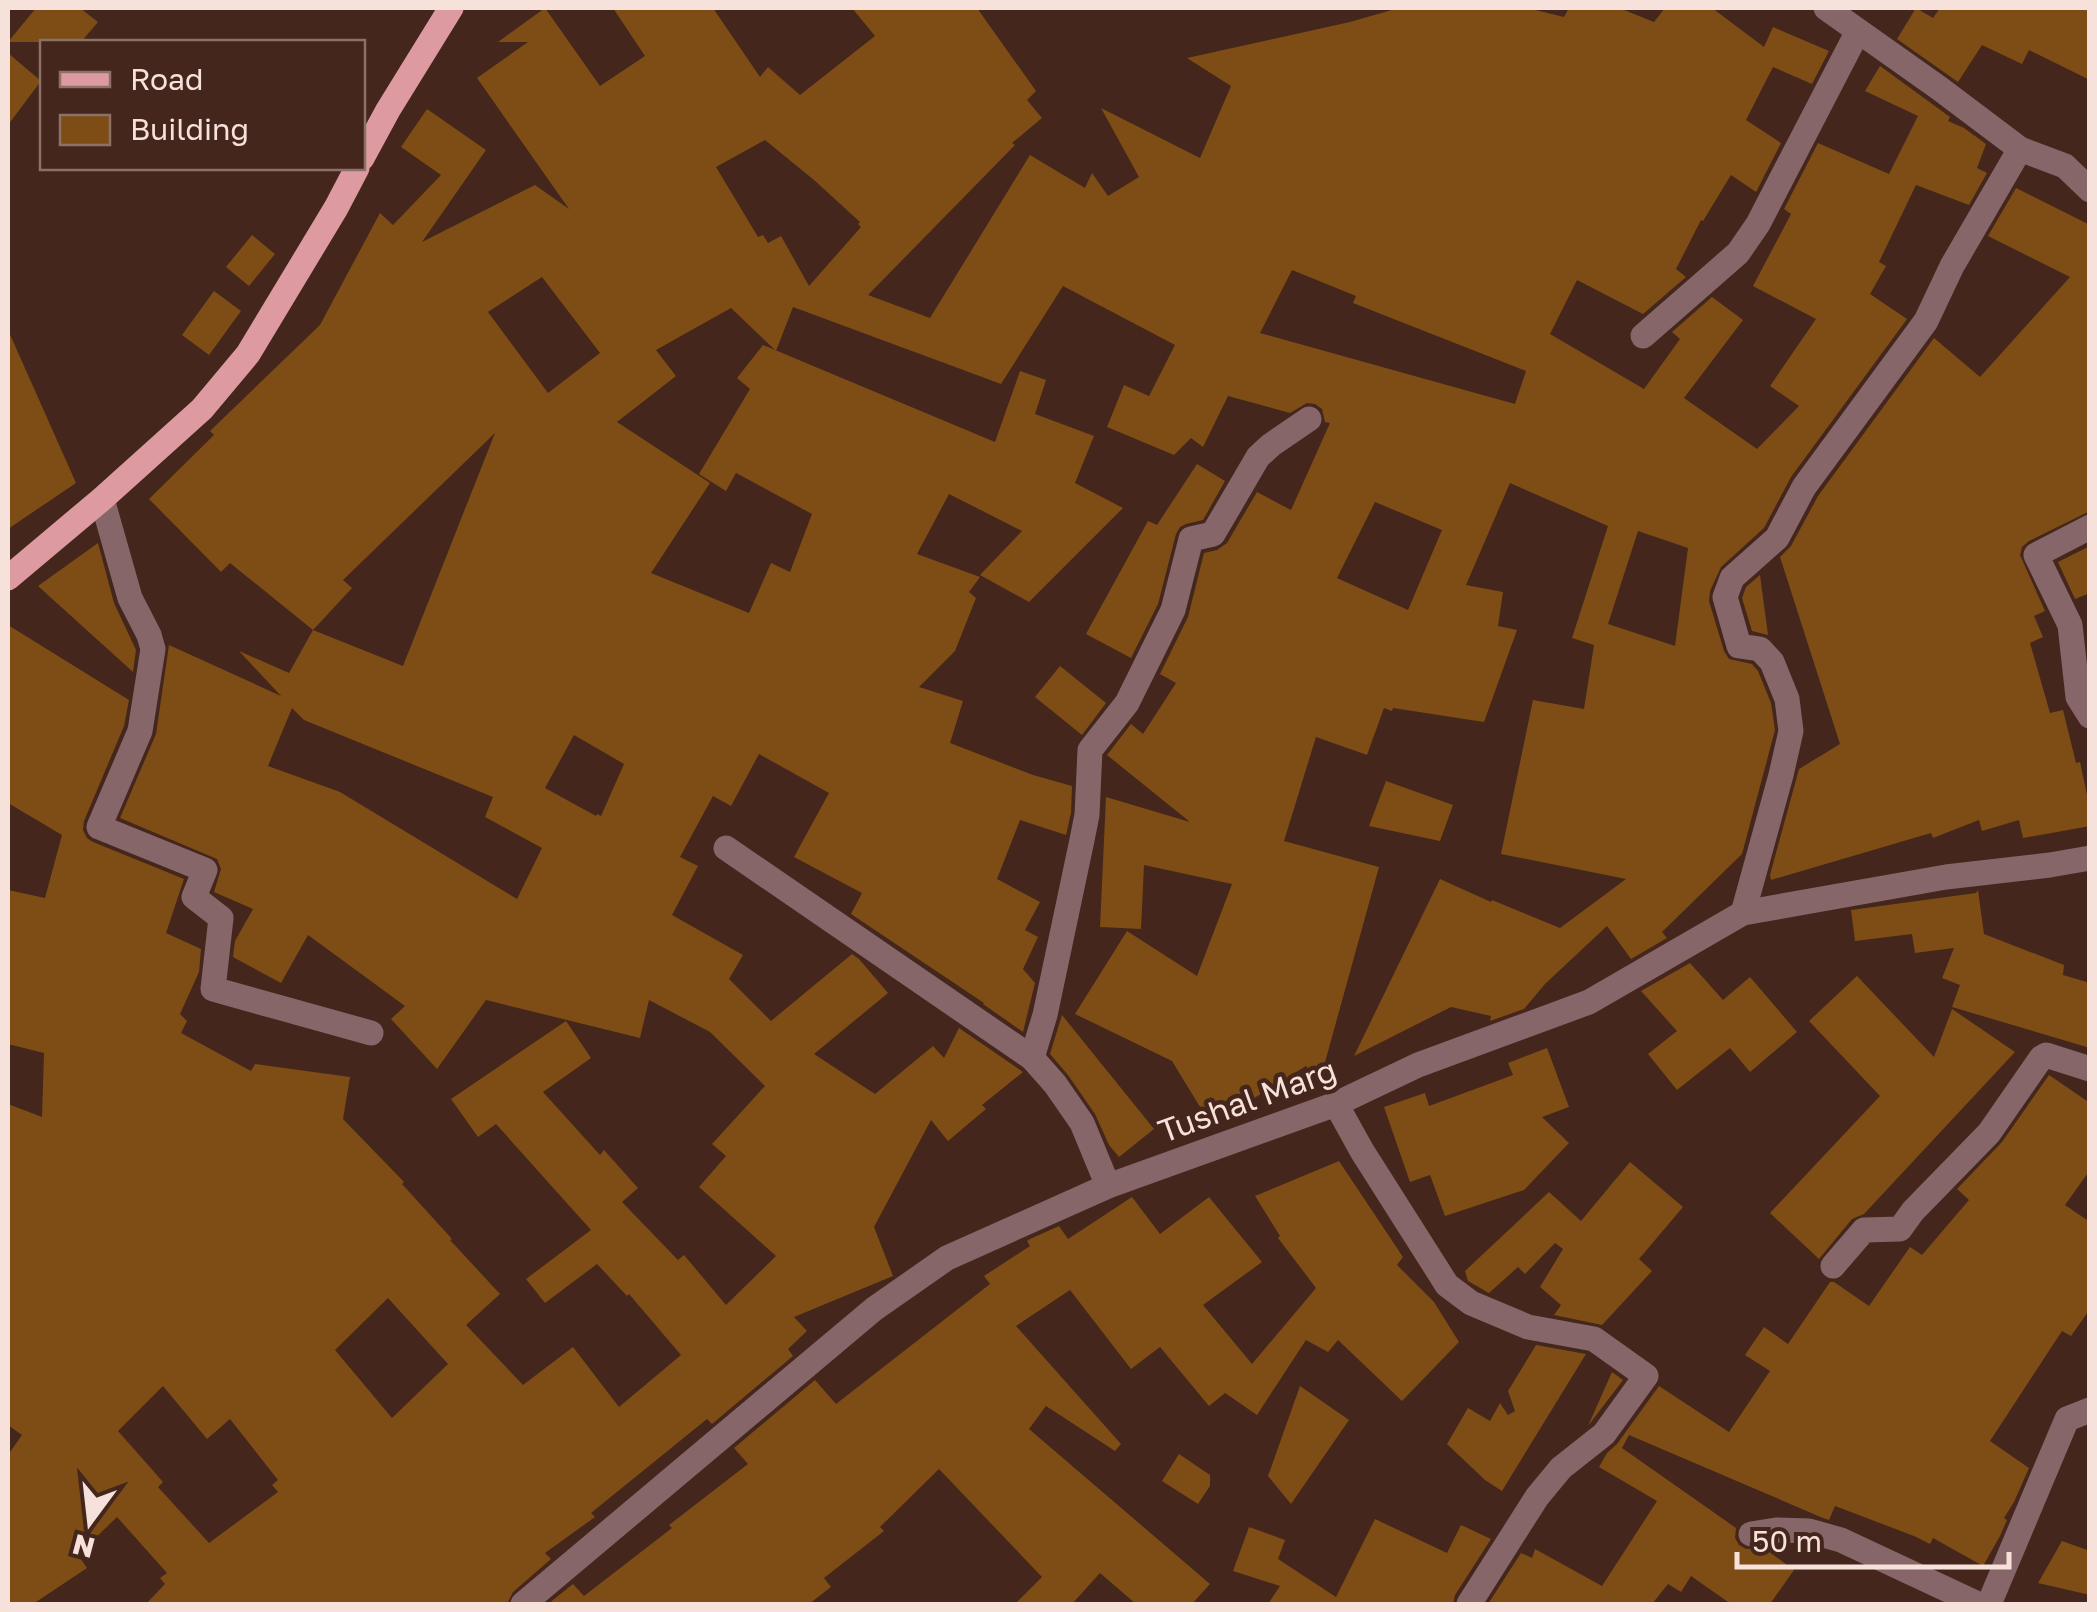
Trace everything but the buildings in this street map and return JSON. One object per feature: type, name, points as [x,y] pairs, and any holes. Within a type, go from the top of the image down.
[{"type":"main road","points":[[365,152],[451,8]]},
{"type":"main road","points":[[8,578],[102,500],[202,408],[248,354],[357,170]]},
{"type":"street","points":[[1826,8],[2020,149],[2065,166],[2090,190]]},
{"type":"street","points":[[1644,336],[1738,253],[1758,224],[1858,32]]},
{"type":"street","points":[[1743,914],[1790,732],[1787,698],[1772,662],[1760,649],[1740,646],[1725,597],[1732,578],[1777,538],[1804,486],[1926,321],[1952,266],[2020,149]]},
{"type":"street","points":[[1032,1058],[1045,1015],[1087,815],[1090,750],[1127,703],[1173,610],[1192,539],[1214,534],[1258,457],[1309,419]]},
{"type":"street","points":[[102,500],[130,598],[153,650],[140,731],[100,828],[204,870],[194,897],[220,918],[213,989],[372,1033]]},
{"type":"street","points":[[2090,528],[2036,555],[2070,626],[2078,697],[2090,716]]},
{"type":"street","points":[[726,848],[1032,1058],[1082,1122],[1108,1186]]},
{"type":"street","name":"Tushal Marg","points":[[523,1604],[874,1309],[948,1258],[1108,1186],[1336,1104],[1418,1066],[1590,1002],[1743,914],[1946,877],[2090,858]]},
{"type":"street","points":[[1833,1266],[1864,1230],[1900,1229],[1989,1134],[2041,1058],[2046,1056],[2090,1069]]},
{"type":"street","points":[[1336,1104],[1447,1285],[1471,1303],[1528,1327],[1594,1339],[1646,1376],[1604,1434],[1561,1468],[1537,1498],[1468,1604]]},
{"type":"street","points":[[1988,1604],[2067,1418],[2090,1410]]},
{"type":"street","points":[[1750,1534],[1809,1531],[1841,1540],[1978,1604]]}]
